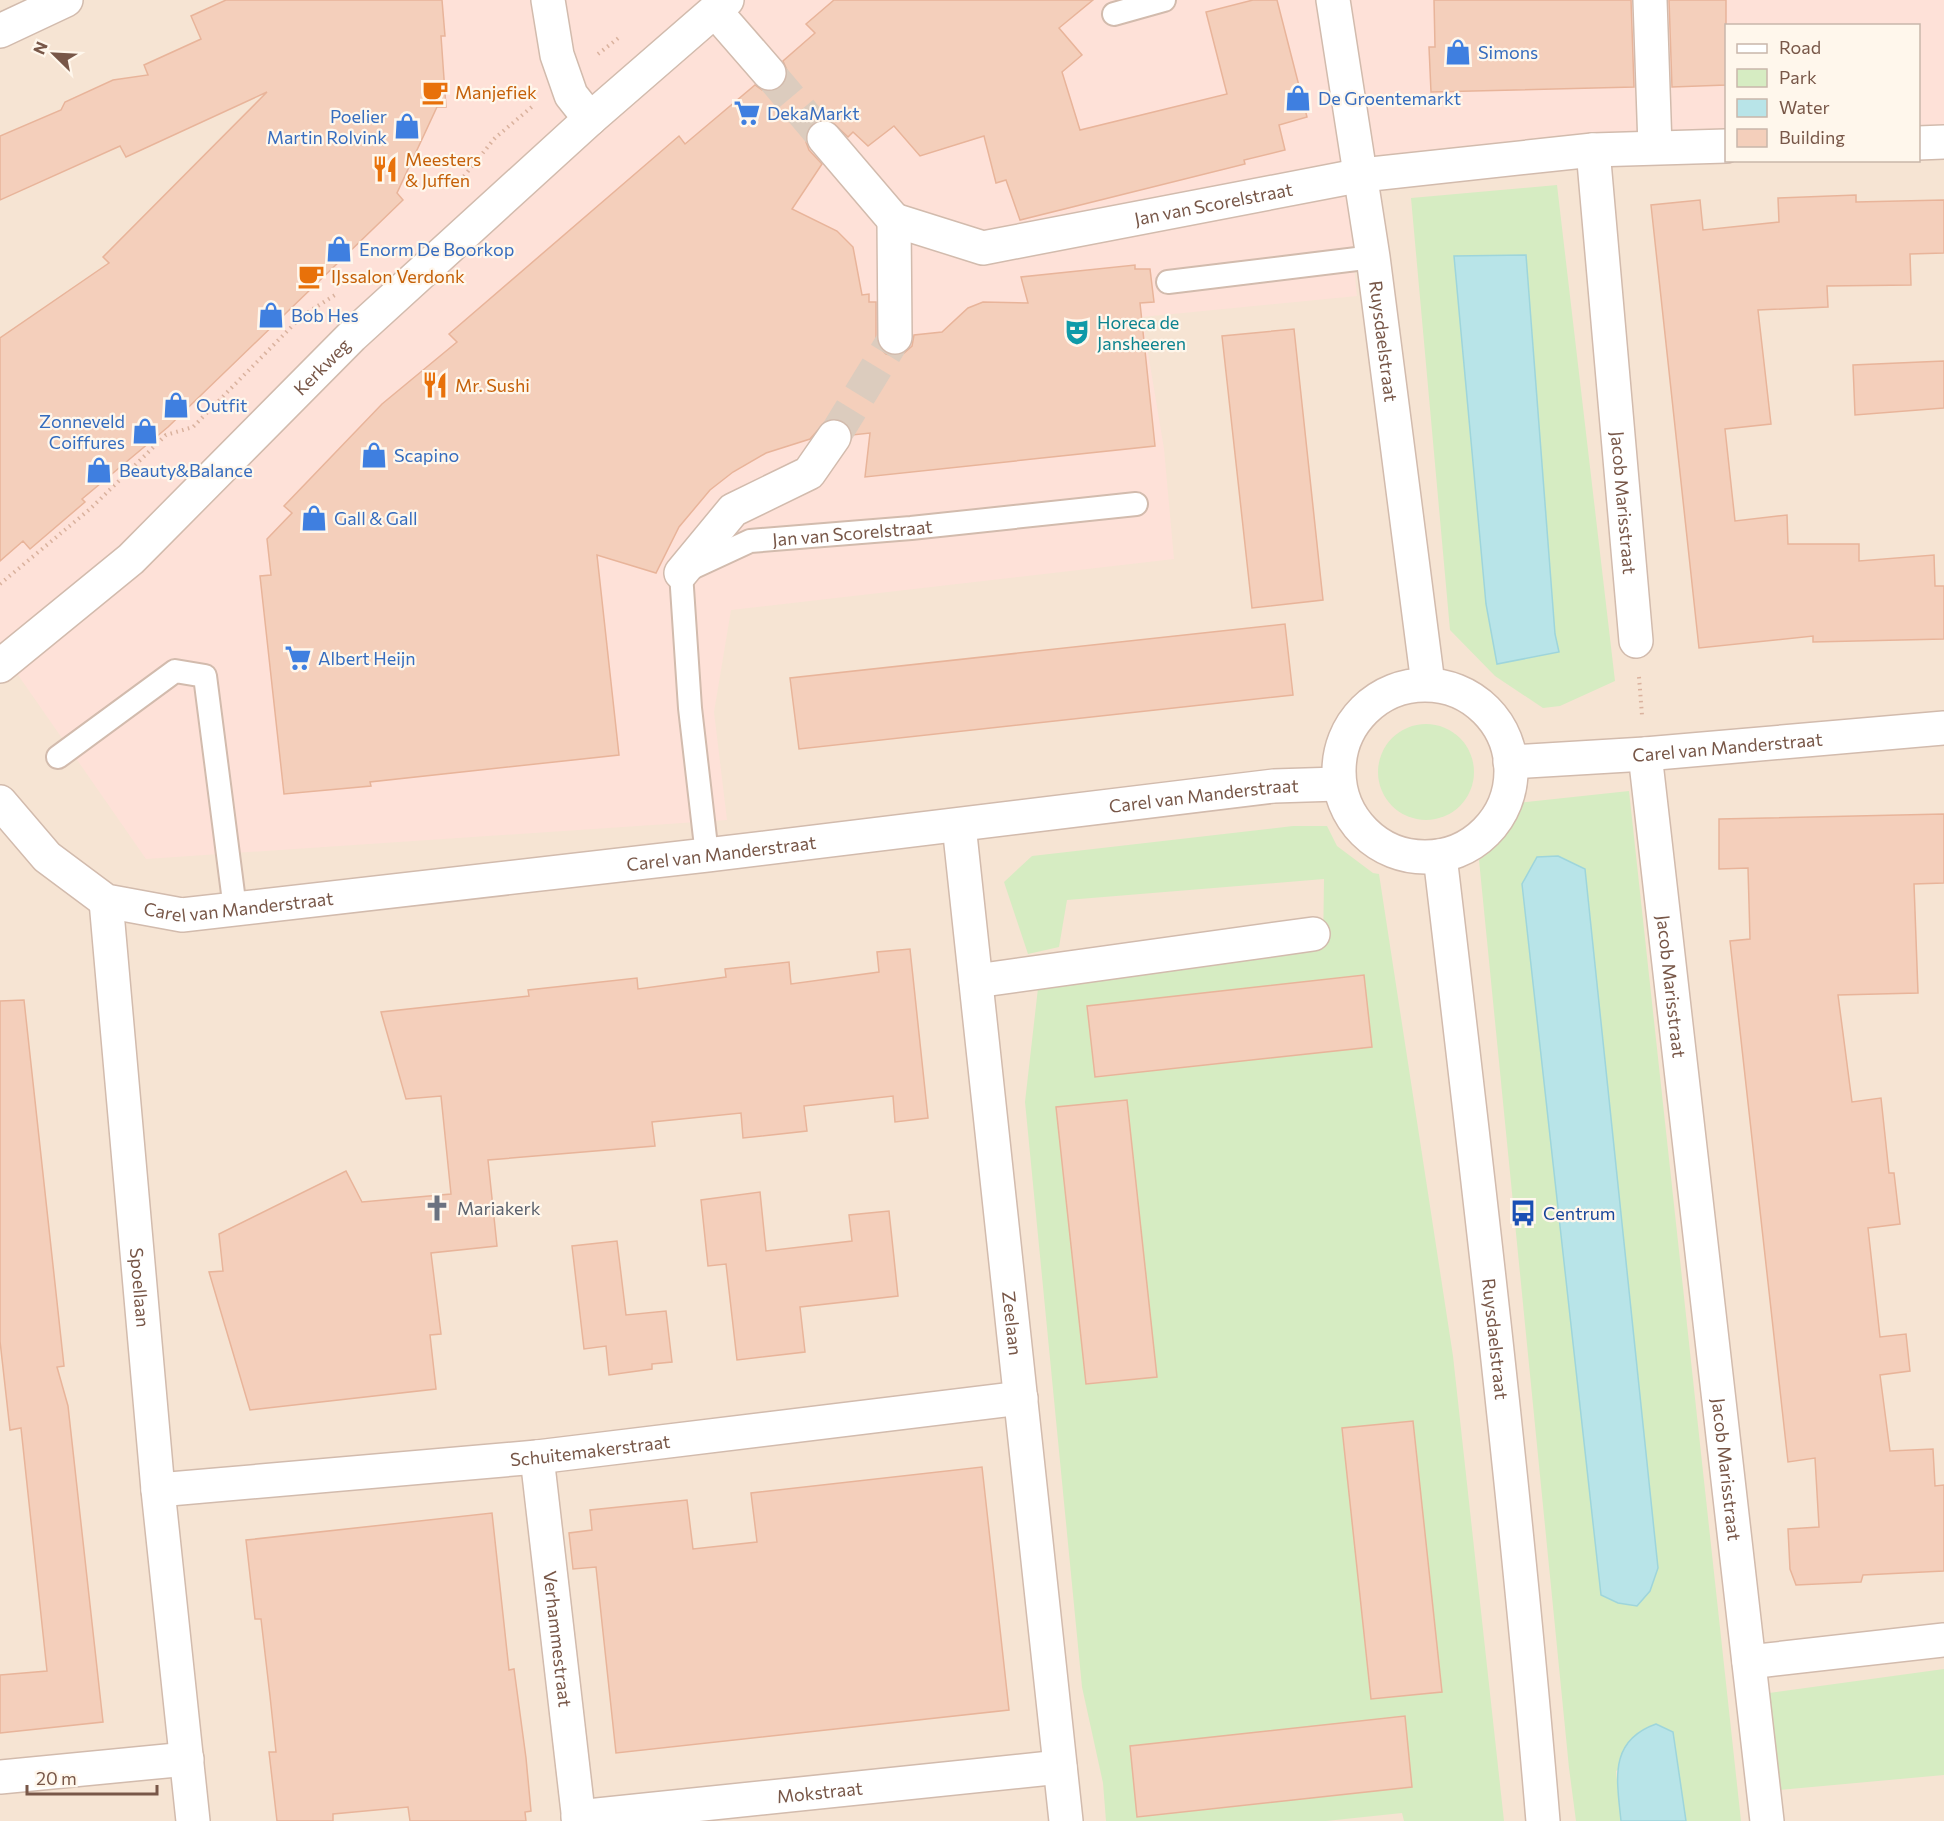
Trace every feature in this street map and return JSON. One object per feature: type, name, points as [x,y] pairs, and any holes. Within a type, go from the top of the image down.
[{"type":"street","points":[[0,31],[66,0]]},
{"type":"street","points":[[548,0],[557,56],[571,95],[590,119]]},
{"type":"street","name":"Ruysdaelstraat","points":[[1333,0],[1345,84],[1362,175],[1428,684]]},
{"type":"street","points":[[1650,0],[1655,147]]},
{"type":"street","points":[[721,5],[769,73]]},
{"type":"street","name":"Kerkweg","points":[[0,666],[131,559],[352,336],[590,119],[721,5]]},
{"type":"street","points":[[824,138],[894,220],[895,337]]},
{"type":"street","points":[[1920,143],[1944,142]]},
{"type":"street","name":"Jan van Scorelstraat","points":[[894,220],[983,248],[1362,175],[1593,150],[1725,146]]},
{"type":"street","name":"Jacob Marisstraat","points":[[1593,150],[1636,641]]},
{"type":"street","points":[[681,573],[733,510],[808,473],[834,437]]},
{"type":"street","points":[[1428,684],[1452,689],[1474,700],[1496,724],[1504,738],[1510,762],[1510,788],[1501,812],[1490,826],[1464,848],[1440,856],[1405,856],[1374,842],[1350,817],[1338,784],[1341,746],[1360,713],[1391,691],[1428,684]]},
{"type":"street","name":"Carel van Manderstraat","points":[[1510,762],[1645,754],[1944,728]]},
{"type":"street","name":"Jacob Marisstraat","points":[[1645,754],[1767,1821]]},
{"type":"street","name":"Carel van Manderstraat","points":[[106,901],[182,915],[707,855],[1274,786],[1338,784]]},
{"type":"street","points":[[0,802],[47,857],[106,901]]},
{"type":"street","name":"Zeelaan","points":[[959,825],[1066,1821]]},
{"type":"street","name":"Ruysdaelstraat","points":[[1440,856],[1523,1576],[1543,1821]]},
{"type":"street","name":"Spoellaan","points":[[106,901],[158,1490],[193,1821]]},
{"type":"street","points":[[976,981],[1313,934]]},
{"type":"street","name":"Schuitemakerstraat","points":[[158,1490],[537,1457],[1021,1398]]},
{"type":"street","name":"Verhammestraat","points":[[537,1457],[579,1819]]},
{"type":"street","points":[[1749,1662],[1944,1640]]},
{"type":"street","points":[[0,1777],[187,1760]]},
{"type":"street","name":"Mokstraat","points":[[579,1819],[1060,1767]]},
{"type":"lane","points":[[1114,14],[1164,0]]},
{"type":"lane","points":[[1168,282],[1373,256]]},
{"type":"lane","name":"Jan van Scorelstraat","points":[[681,573],[750,541],[911,528],[1136,504]]},
{"type":"lane","points":[[681,573],[690,708],[707,855]]},
{"type":"lane","points":[[58,757],[175,671],[205,676],[235,909]]},
{"type":"path","points":[[454,189],[495,138],[565,78],[628,31]]},
{"type":"path","points":[[0,584],[90,509],[166,435],[193,427],[302,316],[338,293]]},
{"type":"path","points":[[1636,641],[1645,754]]},
{"type":"shaded area","points":[[0,0],[1944,0],[1944,1821],[0,1821]]},
{"type":"shaded area","points":[[358,0],[1944,0],[1944,142],[1920,143],[1920,24],[1725,24],[1725,146],[1362,175],[1353,256],[1357,296],[1142,317],[1164,449],[1174,559],[731,610],[714,712],[727,820],[146,859],[0,649],[0,396]]},
{"type":"green space","points":[[1557,185],[1615,681],[1560,706],[1543,708],[1495,676],[1450,630],[1411,198]],"holes":[[[1526,255],[1555,634],[1559,652],[1498,664],[1486,604],[1454,256]]]},
{"type":"green space","points":[[1426,724],[1444,727],[1460,738],[1471,754],[1474,772],[1471,790],[1460,806],[1444,817],[1426,820],[1408,817],[1392,806],[1381,790],[1378,772],[1381,754],[1392,738],[1408,727]]},
{"type":"green space","points":[[1629,791],[1741,1821],[1686,1821],[1673,1732],[1616,1771],[1621,1821],[1576,1821],[1479,860],[1489,852],[1516,810],[1517,803]],"holes":[[[1585,869],[1658,1568],[1650,1591]]]},
{"type":"green space","points":[[1293,826],[1327,826],[1337,846],[1373,873],[1379,874],[1453,1356],[1504,1821],[1404,1821],[1402,1813],[1326,1821],[1106,1821],[1103,1783],[1082,1687],[1025,1102],[1038,988],[1323,949],[1324,879],[1067,900],[1059,947],[1028,954],[1004,882],[1032,856]]},
{"type":"green space","points":[[1944,1669],[1944,1775],[1779,1790],[1769,1693]]},
{"type":"water","points":[[1526,255],[1555,634],[1559,652],[1497,664],[1486,604],[1454,256]]},
{"type":"water","points":[[1558,856],[1585,869],[1658,1568],[1650,1591],[1637,1606],[1618,1603],[1601,1595],[1522,884],[1537,857]]},
{"type":"water","points":[[1656,1724],[1673,1732],[1686,1821],[1621,1821],[1618,1777],[1623,1751],[1641,1731]]},
{"type":"building","points":[[226,0],[442,0],[445,36],[441,36],[446,107],[437,107],[397,193],[403,200],[168,427],[82,499],[85,502],[30,549],[23,541],[0,561],[0,338],[109,263],[103,257],[267,92],[126,157],[120,146],[0,200],[0,136],[61,110],[65,102],[113,80],[148,75],[144,65],[201,39],[191,16]]},
{"type":"building","points":[[834,0],[1093,0],[1059,28],[1082,55],[1062,72],[1080,130],[1227,94],[1206,12],[1253,0],[1277,0],[1307,117],[1279,125],[1285,150],[1244,160],[1245,164],[1020,220],[1006,180],[996,183],[984,136],[920,156],[894,126],[868,146],[853,132],[848,137],[830,120],[812,123],[806,132],[809,150],[822,164],[792,209],[837,231],[853,247],[862,295],[869,294],[869,302],[876,302],[876,338],[879,347],[886,354],[895,356],[904,353],[912,346],[914,335],[942,332],[968,308],[983,302],[1028,303],[1021,277],[1135,265],[1135,269],[1150,269],[1154,302],[1140,303],[1155,446],[865,477],[870,433],[852,435],[844,421],[836,418],[827,420],[810,439],[766,453],[733,472],[710,490],[679,527],[656,573],[597,555],[619,755],[370,782],[371,786],[284,794],[260,576],[271,575],[267,539],[292,513],[284,506],[382,404],[457,342],[449,334],[679,136],[685,144],[755,85],[762,90],[772,91],[782,87],[786,80],[787,70],[783,61],[815,33],[806,24]]},
{"type":"building","points":[[1434,0],[1631,0],[1634,87],[1431,92],[1429,47],[1435,47]]},
{"type":"building","points":[[1669,0],[1726,0],[1725,85],[1672,87]]},
{"type":"building","points":[[1856,195],[1856,202],[1944,200],[1944,253],[1910,254],[1911,285],[1827,286],[1828,307],[1758,310],[1771,424],[1725,429],[1735,521],[1787,515],[1788,544],[1859,544],[1859,561],[1934,555],[1935,586],[1944,586],[1944,639],[1813,642],[1813,636],[1699,648],[1651,205],[1700,200],[1703,230],[1779,222],[1778,198]]},
{"type":"building","points":[[1294,329],[1323,600],[1252,608],[1222,336]]},
{"type":"building","points":[[1944,361],[1944,408],[1855,415],[1853,365]]},
{"type":"building","points":[[1285,624],[1293,695],[799,749],[790,678]]},
{"type":"building","points":[[1944,814],[1944,883],[1914,884],[1918,993],[1838,995],[1852,1102],[1881,1098],[1889,1173],[1894,1173],[1900,1224],[1868,1228],[1880,1337],[1906,1334],[1910,1371],[1880,1375],[1890,1451],[1933,1449],[1935,1486],[1944,1485],[1944,1571],[1863,1575],[1861,1582],[1796,1585],[1790,1569],[1788,1529],[1819,1527],[1815,1458],[1788,1462],[1730,941],[1750,939],[1748,868],[1719,869],[1719,819]]},
{"type":"building","points":[[910,949],[928,1118],[895,1122],[893,1096],[804,1106],[807,1131],[743,1138],[741,1113],[652,1122],[655,1146],[488,1160],[497,1246],[431,1253],[441,1334],[430,1335],[436,1389],[250,1410],[209,1272],[223,1271],[219,1234],[346,1171],[362,1202],[451,1194],[441,1096],[406,1099],[381,1012],[529,996],[528,990],[637,978],[638,989],[726,977],[725,969],[789,962],[791,984],[879,972],[877,952]]},
{"type":"building","points":[[1364,975],[1372,1047],[1095,1077],[1087,1006]]},
{"type":"building","points":[[24,1000],[64,1366],[57,1367],[68,1406],[103,1722],[0,1733],[0,1675],[47,1671],[21,1428],[10,1430],[0,1341],[0,1001]]},
{"type":"building","points":[[1127,1100],[1157,1377],[1086,1384],[1056,1107]]},
{"type":"building","points":[[760,1192],[766,1251],[852,1241],[849,1215],[889,1211],[898,1296],[800,1307],[805,1352],[737,1360],[726,1264],[708,1266],[701,1200]]},
{"type":"building","points":[[617,1241],[626,1315],[666,1311],[672,1362],[652,1364],[652,1369],[609,1375],[606,1346],[584,1349],[572,1246]]},
{"type":"building","points":[[1413,1421],[1442,1692],[1371,1699],[1342,1428]]},
{"type":"building","points":[[982,1467],[1009,1710],[616,1753],[596,1567],[573,1569],[569,1533],[592,1530],[590,1510],[687,1500],[693,1549],[757,1542],[751,1493]]},
{"type":"building","points":[[492,1513],[509,1670],[514,1669],[526,1758],[531,1811],[525,1812],[526,1821],[410,1821],[408,1807],[333,1814],[333,1821],[277,1821],[269,1752],[276,1752],[270,1696],[261,1619],[255,1619],[246,1540]]},
{"type":"building","points":[[1405,1716],[1412,1787],[1137,1817],[1130,1746]]},
{"type":"tunnel","points":[[769,73],[824,138]]},
{"type":"tunnel","points":[[834,437],[895,337]]},
{"type":"place","name":"Simons","points":[[1458,52]]},
{"type":"place","name":"Manjefiek","points":[[435,92]]},
{"type":"place","name":"De Groentemarkt","points":[[1298,98]]},
{"type":"place","name":"DekaMarkt","points":[[747,113]]},
{"type":"place","name":"Poelier Martin Rolvink","points":[[407,126]]},
{"type":"place","name":"Meesters & Juffen","points":[[385,169]]},
{"type":"place","name":"Enorm De Boorkop","points":[[339,249]]},
{"type":"place","name":"IJssalon Verdonk","points":[[311,276]]},
{"type":"place","name":"Bob Hes","points":[[271,315]]},
{"type":"place","name":"Horeca de Jansheeren","points":[[1077,332]]},
{"type":"place","name":"Mr. Sushi","points":[[435,385]]},
{"type":"place","name":"Outfit","points":[[176,405]]},
{"type":"place","name":"Zonneveld Coiffures","points":[[145,431]]},
{"type":"place","name":"Scapino","points":[[374,455]]},
{"type":"place","name":"Beauty&Balance","points":[[99,470]]},
{"type":"place","name":"Gall & Gall","points":[[314,518]]},
{"type":"place","name":"Albert Heijn","points":[[298,658]]},
{"type":"place","name":"Mariakerk","points":[[437,1208]]},
{"type":"place","name":"Centrum","points":[[1523,1213]]}]
